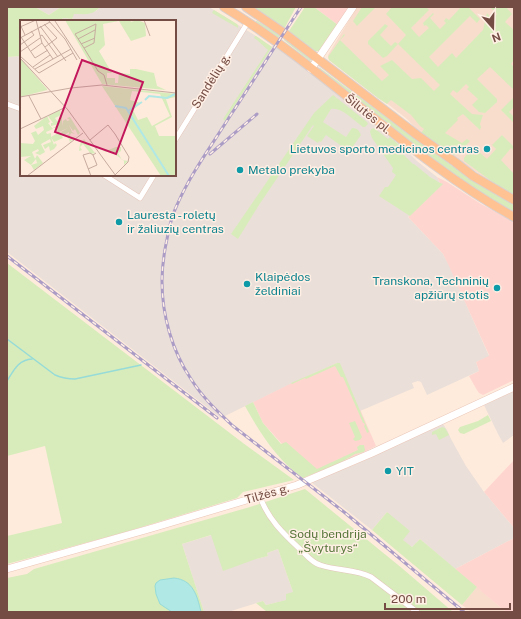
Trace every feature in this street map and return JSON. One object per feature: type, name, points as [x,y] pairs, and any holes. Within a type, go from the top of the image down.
[{"type":"main road","name":"Šilutės pl.","points":[[224,7],[278,43],[408,146],[441,170],[484,200],[514,217]]},
{"type":"main road","name":"Šilutės pl.","points":[[246,7],[284,33],[420,138],[473,176],[514,200]]},
{"type":"main road","points":[[311,69],[353,7]]},
{"type":"main road","points":[[248,22],[254,12]]},
{"type":"main road","name":"Tilžės g.","points":[[7,569],[142,531],[302,483],[372,453],[514,387]]},
{"type":"street","name":"Sandėlių g.","points":[[176,138],[248,22]]},
{"type":"street","points":[[7,104],[20,109]]},
{"type":"street","points":[[106,176],[140,198],[153,176]]},
{"type":"street","points":[[260,496],[263,506],[273,521],[290,541],[313,561],[321,565],[364,573],[417,612]]},
{"type":"shaded area","points":[[35,7],[61,7],[49,15]]},
{"type":"shaded area","points":[[100,7],[209,7],[272,47],[274,43],[311,71],[342,99],[437,177],[440,183],[443,184],[408,217],[443,254],[449,266],[489,356],[476,362],[479,371],[427,395],[421,382],[418,381],[412,383],[414,388],[360,411],[340,364],[337,363],[292,383],[221,418],[7,252],[7,57],[20,56],[20,176],[176,176],[176,20],[59,20],[64,18],[72,19],[73,14],[96,11]]},
{"type":"shaded area","points":[[314,7],[350,7],[338,25]]},
{"type":"shaded area","points":[[357,7],[514,7],[514,196],[452,156],[416,129],[407,119],[329,60],[328,55]]},
{"type":"shaded area","points":[[437,177],[514,222],[514,380],[483,395],[479,393],[469,376],[479,371],[476,362],[489,355],[443,254],[408,217],[442,184]]},
{"type":"shaded area","points":[[340,363],[376,446],[320,472],[282,444],[263,423],[253,402],[291,383]]},
{"type":"shaded area","points":[[514,391],[514,435],[503,443],[484,405]]},
{"type":"shaded area","points":[[443,424],[466,466],[484,492],[514,528],[514,538],[455,569],[420,539],[412,547],[402,540],[387,512],[372,530],[311,482],[352,466]]},
{"type":"shaded area","points":[[514,460],[514,528],[484,492]]},
{"type":"shaded area","points":[[212,535],[256,559],[268,556],[267,553],[278,549],[293,592],[287,600],[266,605],[263,601],[228,612],[204,612],[182,544]]},
{"type":"shaded area","points":[[514,538],[514,612],[506,612],[455,569]]},
{"type":"shaded area","points":[[477,587],[506,612],[471,612],[462,605]]},
{"type":"green space","points":[[7,7],[35,7],[49,15],[61,7],[100,7],[91,13],[74,14],[72,19],[20,20],[20,56],[7,57]]},
{"type":"green space","points":[[253,7],[296,7],[284,29]]},
{"type":"green space","points":[[305,7],[314,7],[338,25],[320,51],[315,51],[289,31]]},
{"type":"green space","points":[[362,7],[376,7],[357,26],[353,21]]},
{"type":"green space","points":[[392,7],[426,7],[429,10],[411,28],[419,37],[429,28],[426,25],[424,26],[423,23],[433,13],[434,14],[430,18],[440,29],[446,23],[444,21],[446,18],[449,20],[461,7],[468,7],[480,19],[477,23],[470,16],[429,57],[438,67],[452,53],[456,58],[483,30],[487,13],[492,19],[497,14],[490,7],[506,7],[512,14],[505,22],[514,30],[514,60],[511,64],[514,67],[514,90],[490,67],[477,79],[497,99],[497,102],[485,113],[479,112],[472,105],[478,99],[467,89],[469,87],[466,84],[457,93],[453,90],[450,94],[472,114],[483,115],[480,130],[463,114],[457,118],[458,120],[445,133],[462,143],[467,139],[470,141],[459,153],[452,156],[421,133],[424,129],[411,115],[391,100],[387,104],[378,98],[329,60],[328,57],[344,34],[345,35],[340,40],[382,81],[389,75],[380,66],[392,60],[412,79],[421,78],[434,91],[440,85],[398,44],[406,35],[386,14]]},
{"type":"green space","points":[[214,10],[237,24],[238,28],[212,13]]},
{"type":"green space","points":[[256,21],[281,35],[278,38],[256,23]]},
{"type":"green space","points":[[385,24],[388,26],[380,35],[391,46],[395,42],[398,44],[387,56],[383,58],[368,44],[368,41]]},
{"type":"green space","points":[[255,36],[272,47],[225,121],[223,119],[268,50],[254,38]]},
{"type":"green space","points":[[285,39],[311,60],[310,61],[285,41]]},
{"type":"green space","points":[[320,68],[451,165],[514,205],[514,212],[479,192],[409,143],[319,69]]},
{"type":"green space","points":[[333,95],[368,124],[363,127],[344,112],[335,109],[331,109],[323,122],[346,137],[352,128],[357,129],[361,135],[351,149],[347,150],[326,135],[321,142],[319,141],[318,143],[307,136],[314,126],[313,125],[238,239],[231,234],[314,113]]},
{"type":"green space","points":[[514,97],[514,107],[509,112],[514,117],[514,123],[501,110]]},
{"type":"green space","points":[[374,128],[388,139],[390,137],[404,149],[401,152],[413,164],[430,177],[443,184],[410,216],[379,196],[385,187],[388,187],[396,175],[392,172],[393,168],[372,138],[370,132],[371,129]]},
{"type":"green space","points":[[502,135],[514,147],[514,151],[511,148],[501,160],[514,174],[514,196],[464,161],[464,158],[469,152],[475,155],[478,151],[487,159],[496,149],[492,145]]},
{"type":"green space","points":[[7,263],[243,443],[294,480],[243,492],[237,498],[122,533],[7,564],[7,536],[62,523],[45,446],[7,456]]},
{"type":"green space","points":[[340,363],[369,432],[367,433],[364,426],[365,425],[343,377],[341,377],[335,366],[306,379],[305,378],[292,384],[291,383]]},
{"type":"green space","points":[[253,402],[263,423],[281,444],[286,442],[317,469],[358,450],[357,447],[360,445],[364,445],[365,450],[364,452],[355,454],[340,463],[303,478],[285,463],[263,436],[245,406]]},
{"type":"green space","points":[[488,415],[491,421],[464,434],[460,433],[458,430],[460,427],[478,421]]},
{"type":"green space","points":[[355,421],[362,437],[360,440],[355,441],[353,439],[355,437],[349,423]]},
{"type":"green space","points":[[442,427],[445,428],[449,435],[439,440],[436,434],[432,435],[432,432]]},
{"type":"green space","name":"Sodų bendrija „Švyturys“","points":[[305,489],[453,612],[267,612],[256,603],[263,601],[266,605],[286,600],[286,594],[293,592],[278,549],[267,553],[268,556],[223,571],[211,535],[182,544],[204,612],[7,612],[7,578],[27,574],[34,569],[250,507]]},
{"type":"green space","points":[[387,512],[410,531],[403,540],[412,547],[420,539],[477,587],[462,605],[372,530]]},
{"type":"water","points":[[174,578],[180,579],[190,585],[196,594],[201,612],[172,612],[160,604],[156,594],[156,583],[160,580]]},
{"type":"waterway","points":[[7,339],[55,375],[65,378],[75,379],[141,365]]},
{"type":"waterway","points":[[7,381],[14,369],[23,361],[32,359]]},
{"type":"railway","points":[[301,7],[202,159],[175,209],[166,244],[162,276],[162,294],[169,332],[178,357],[195,386],[227,421],[344,512],[464,612]]},
{"type":"railway","points":[[210,154],[257,114]]},
{"type":"railway","points":[[7,256],[217,418]]},
{"type":"place","name":"Lietuvos sporto medicinos centras","points":[[487,149]]},
{"type":"place","name":"Metalo prekyba","points":[[240,170]]},
{"type":"place","name":"Lauresta - roletų ir žaliuzių centras","points":[[119,222]]},
{"type":"place","name":"Klaipėdos želdiniai","points":[[247,284]]},
{"type":"place","name":"Transkona, Techninių apžiūrų stotis","points":[[497,288]]},
{"type":"place","name":"YIT","points":[[388,471]]}]
